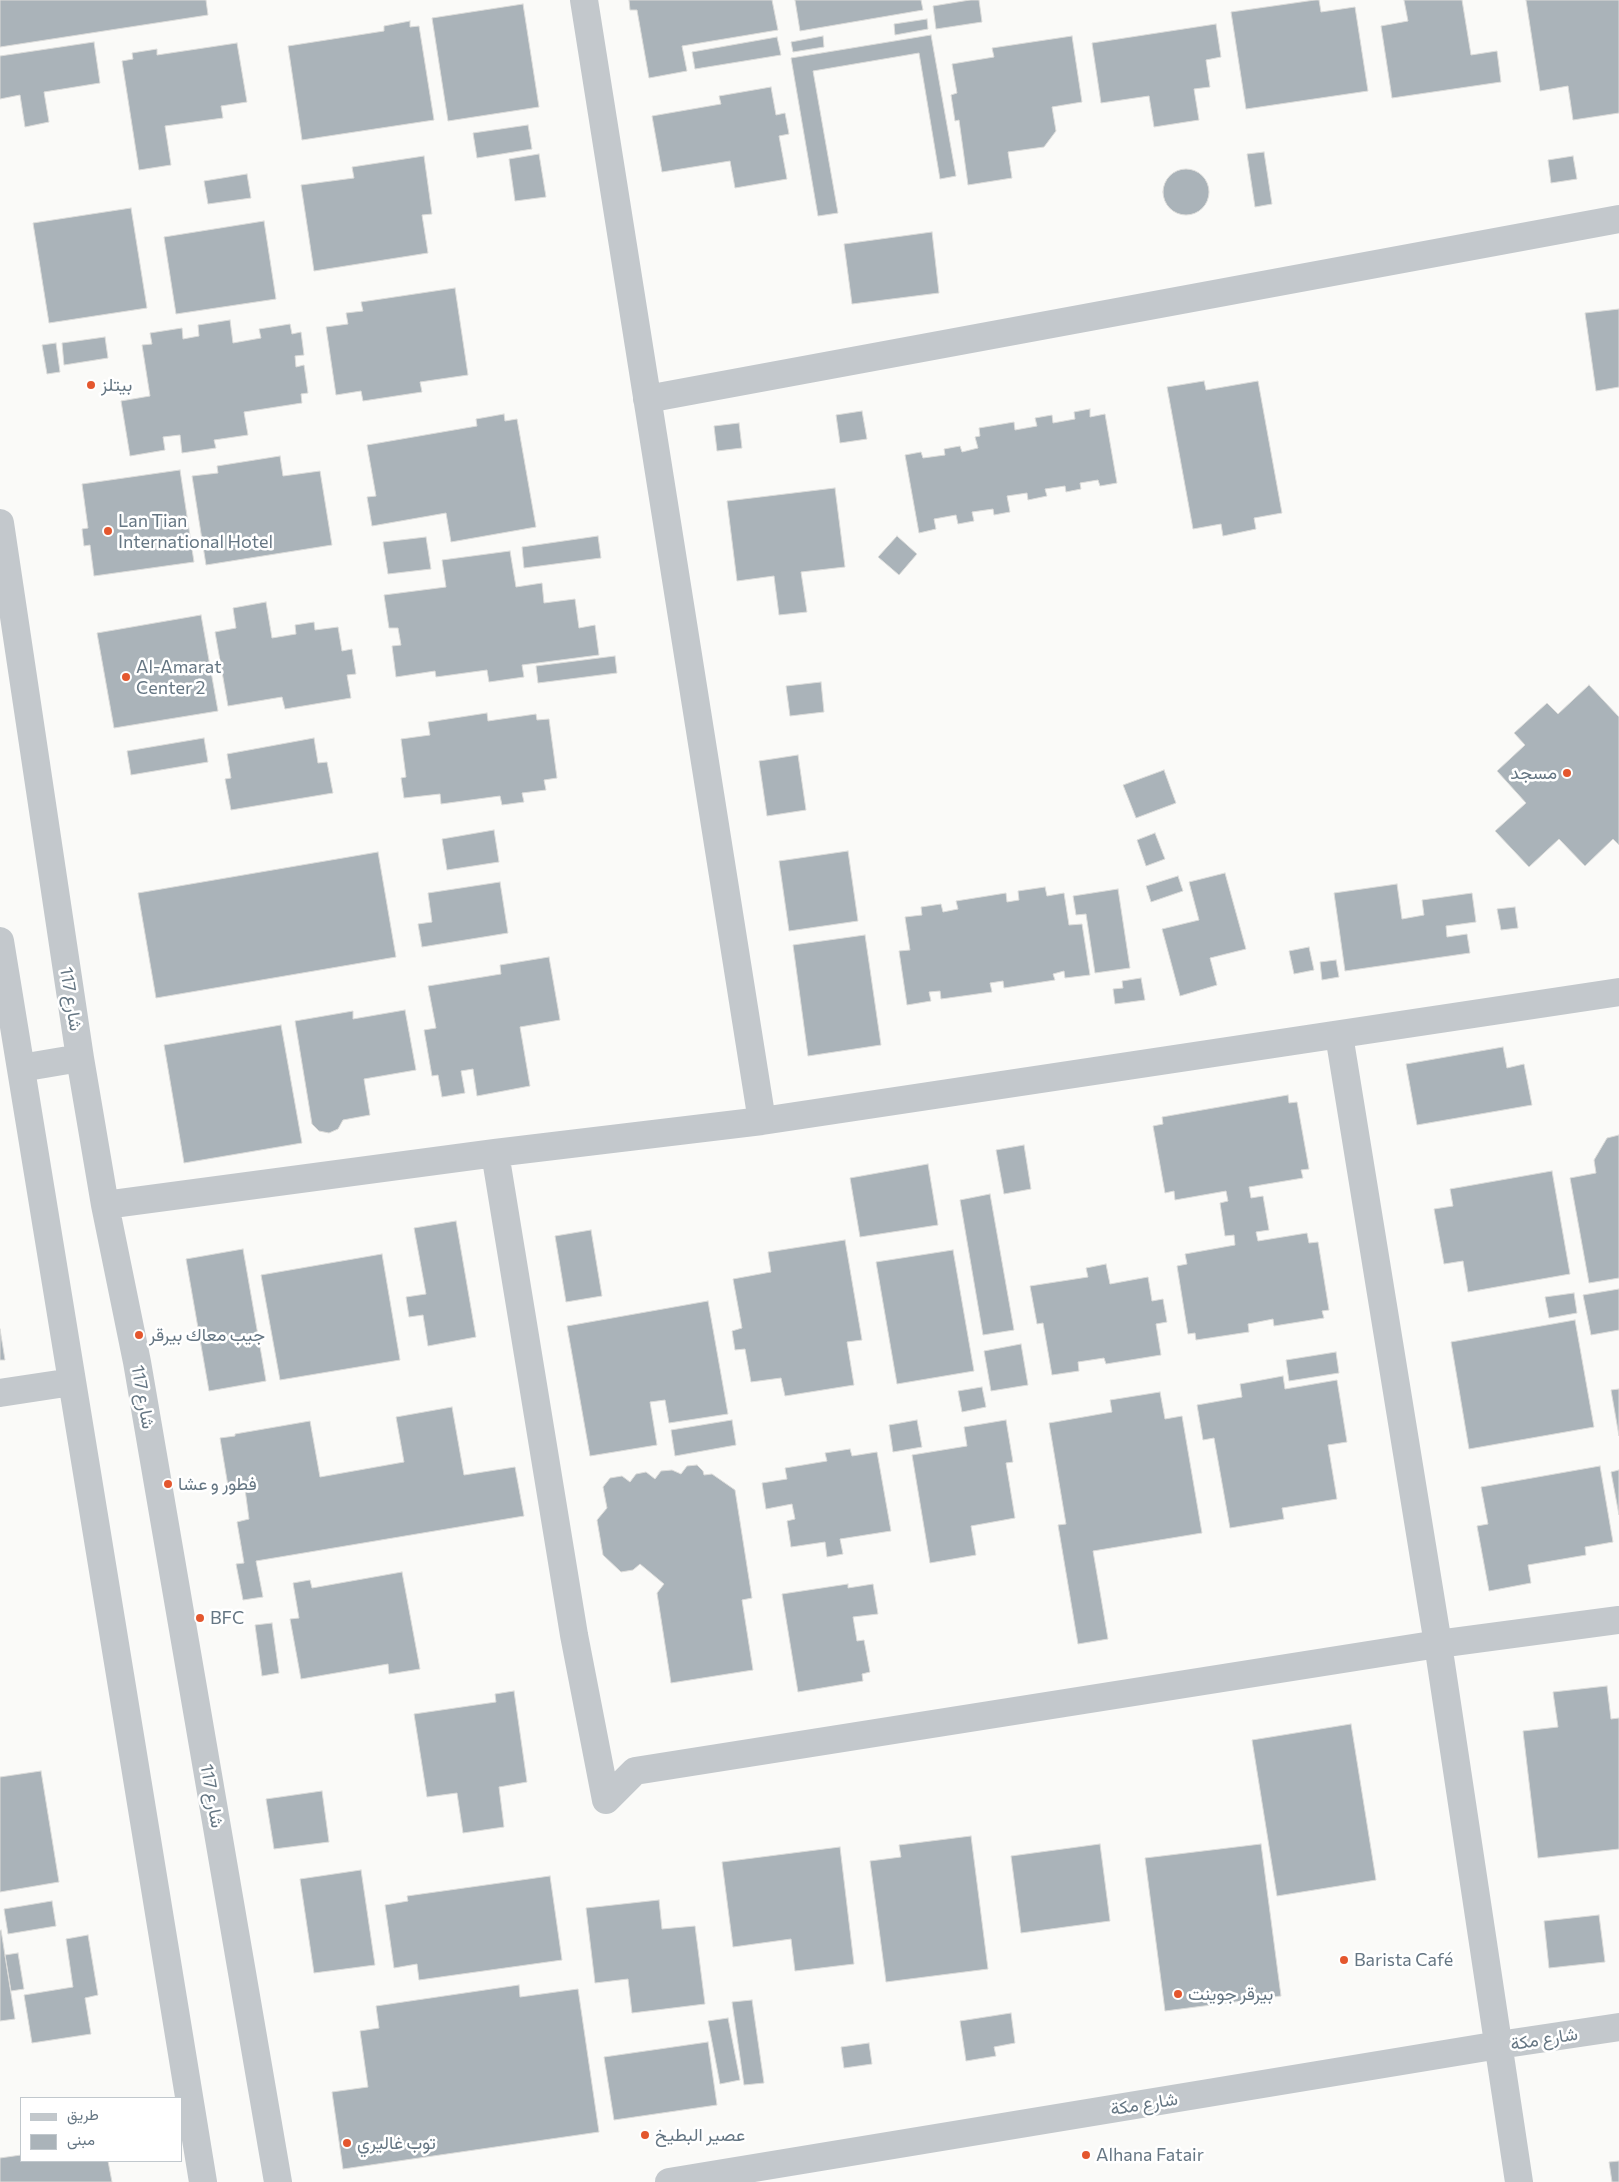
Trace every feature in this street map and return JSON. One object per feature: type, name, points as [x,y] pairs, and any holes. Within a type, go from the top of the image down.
[{"type":"street","points":[[584,0],[762,1121]]},
{"type":"street","points":[[647,398],[1619,219]]},
{"type":"street","name":"شارع 117","points":[[0,523],[80,1058],[104,1205],[137,1362],[278,2182]]},
{"type":"street","points":[[0,941],[203,2182]]},
{"type":"street","points":[[104,1205],[495,1153],[762,1121],[1619,992]]},
{"type":"street","points":[[1339,1035],[1438,1644],[1519,2182]]},
{"type":"street","points":[[21,1068],[80,1058]]},
{"type":"street","points":[[495,1153],[574,1635],[606,1800],[635,1771],[1438,1644],[1619,1620]]},
{"type":"street","points":[[0,1393],[72,1382]]},
{"type":"street","name":"شارع مكة","points":[[669,2182],[1499,2045],[1619,2027]]},
{"type":"building","points":[[0,0],[206,0],[208,15],[0,47]]},
{"type":"building","points":[[629,0],[772,0],[778,30],[682,46],[687,71],[649,78],[637,10],[630,10]]},
{"type":"building","points":[[795,0],[921,0],[923,10],[800,31]]},
{"type":"building","points":[[979,0],[982,22],[936,29],[933,6]]},
{"type":"building","points":[[1319,0],[1321,12],[1355,7],[1368,91],[1246,109],[1231,12]]},
{"type":"building","points":[[1404,0],[1462,0],[1471,55],[1497,51],[1501,82],[1392,98],[1381,26],[1408,21]]},
{"type":"building","points":[[1526,0],[1619,0],[1619,113],[1573,120],[1568,86],[1540,91]]},
{"type":"building","points":[[523,4],[539,107],[448,121],[432,18]]},
{"type":"building","points":[[927,19],[928,29],[895,35],[894,24]]},
{"type":"building","points":[[410,21],[410,27],[419,26],[434,120],[302,140],[288,46],[384,31],[384,26]]},
{"type":"building","points":[[1216,24],[1221,57],[1206,60],[1210,87],[1194,89],[1199,120],[1154,127],[1149,96],[1101,103],[1092,43]]},
{"type":"building","points":[[931,35],[956,176],[940,179],[919,53],[813,71],[838,213],[818,216],[791,58]]},
{"type":"building","points":[[823,36],[824,47],[793,52],[791,42]]},
{"type":"building","points":[[1072,36],[1082,102],[1052,107],[1056,131],[1044,147],[1008,152],[1012,178],[968,185],[959,120],[955,121],[951,95],[957,93],[952,64],[994,57],[992,48]]},
{"type":"building","points":[[777,37],[781,55],[695,69],[692,52]]},
{"type":"building","points":[[94,42],[100,83],[44,92],[49,122],[25,127],[20,95],[0,99],[0,56]]},
{"type":"building","points":[[237,43],[247,102],[221,106],[223,118],[165,126],[171,165],[139,170],[122,61],[133,59],[132,53],[157,49],[157,55]]},
{"type":"building","points":[[771,87],[776,115],[785,113],[789,134],[779,136],[787,179],[735,188],[730,161],[662,172],[652,116],[721,104],[719,96]]},
{"type":"building","points":[[528,125],[532,149],[477,158],[473,133]]},
{"type":"building","points":[[1264,152],[1272,204],[1255,207],[1247,154]]},
{"type":"building","points":[[539,154],[546,197],[515,201],[509,159]]},
{"type":"building","points":[[424,156],[432,214],[422,215],[428,253],[314,271],[301,185],[354,178],[352,167]]},
{"type":"building","points":[[1573,156],[1577,179],[1551,183],[1548,160]]},
{"type":"building","points":[[1181,169],[1191,169],[1205,179],[1209,192],[1205,205],[1199,211],[1191,215],[1181,215],[1167,205],[1163,197],[1163,187],[1173,173]]},
{"type":"building","points":[[247,174],[251,198],[208,204],[204,181]]},
{"type":"building","points":[[131,208],[147,308],[49,323],[33,223]]},
{"type":"building","points":[[264,221],[276,299],[176,314],[164,237]]},
{"type":"building","points":[[932,232],[939,293],[852,304],[844,244]]},
{"type":"building","points":[[455,288],[468,375],[420,382],[422,392],[363,401],[361,391],[336,395],[326,327],[348,324],[346,313],[363,311],[361,302]]},
{"type":"building","points":[[1619,309],[1619,387],[1596,391],[1585,313]]},
{"type":"building","points":[[230,320],[233,343],[261,338],[259,329],[290,324],[292,334],[301,332],[304,355],[295,356],[296,367],[304,365],[308,393],[301,394],[302,403],[244,412],[248,435],[214,440],[216,448],[182,453],[180,435],[163,437],[165,450],[130,456],[121,401],[150,396],[142,345],[152,344],[150,333],[182,328],[183,339],[199,336],[198,325]]},
{"type":"building","points":[[105,337],[108,358],[64,365],[62,343]]},
{"type":"building","points":[[56,343],[60,372],[47,374],[42,345]]},
{"type":"building","points":[[1204,381],[1206,390],[1258,381],[1282,513],[1254,518],[1256,529],[1223,536],[1221,524],[1193,529],[1167,387]]},
{"type":"building","points":[[1090,409],[1090,417],[1105,414],[1117,483],[1100,486],[1098,480],[1080,483],[1081,489],[1066,492],[1065,486],[1045,489],[1047,496],[1028,500],[1027,493],[1007,496],[1010,512],[994,515],[993,509],[972,512],[974,521],[958,524],[956,515],[934,519],[936,529],[919,533],[905,455],[921,452],[923,458],[945,455],[944,449],[960,446],[962,452],[978,448],[975,437],[980,436],[979,428],[1014,422],[1015,430],[1037,426],[1035,418],[1052,415],[1053,423],[1075,419],[1074,412]]},
{"type":"building","points":[[862,411],[867,439],[840,443],[836,415]]},
{"type":"building","points":[[504,414],[505,421],[517,419],[536,527],[451,542],[446,513],[372,526],[367,497],[376,496],[367,445],[477,426],[476,419]]},
{"type":"building","points":[[739,423],[742,448],[717,451],[714,426]]},
{"type":"building","points":[[280,456],[283,476],[320,471],[332,545],[206,565],[192,476],[218,473],[217,466]]},
{"type":"building","points":[[180,470],[194,562],[94,576],[90,545],[84,546],[82,529],[88,528],[82,484]]},
{"type":"building","points":[[835,488],[845,567],[801,572],[807,612],[779,615],[774,576],[737,581],[727,501]]},
{"type":"building","points":[[598,536],[601,558],[524,568],[522,547]]},
{"type":"building","points":[[897,536],[917,554],[899,575],[878,557]]},
{"type":"building","points":[[426,537],[431,569],[388,574],[383,542]]},
{"type":"building","points":[[510,551],[516,587],[542,583],[544,603],[575,599],[579,628],[595,625],[599,655],[522,665],[524,677],[489,682],[487,670],[436,677],[435,671],[396,677],[392,646],[401,645],[398,628],[389,628],[384,595],[446,587],[442,560]]},
{"type":"building","points":[[266,602],[272,638],[296,634],[295,625],[314,622],[315,630],[338,627],[342,651],[352,649],[356,674],[347,675],[351,698],[285,709],[282,697],[228,706],[215,632],[236,628],[233,608]]},
{"type":"building","points":[[201,615],[218,711],[114,728],[97,633]]},
{"type":"building","points":[[615,656],[617,673],[538,683],[536,666]]},
{"type":"building","points":[[821,682],[824,712],[790,716],[786,686]]},
{"type":"building","points":[[1589,685],[1619,717],[1619,845],[1613,839],[1585,866],[1559,839],[1529,867],[1495,831],[1526,803],[1497,771],[1525,745],[1514,733],[1547,703],[1558,714]]},
{"type":"building","points":[[487,713],[488,721],[536,714],[537,720],[549,719],[557,778],[544,780],[546,790],[522,793],[524,802],[502,805],[500,796],[441,804],[440,794],[404,798],[401,778],[406,777],[401,739],[430,735],[428,722]]},
{"type":"building","points":[[204,738],[208,762],[131,775],[127,751]]},
{"type":"building","points":[[314,738],[318,763],[327,762],[333,793],[231,810],[225,779],[231,778],[227,754]]},
{"type":"building","points":[[798,755],[806,810],[767,816],[759,761]]},
{"type":"building","points":[[1164,770],[1176,803],[1136,818],[1123,785]]},
{"type":"building","points":[[494,830],[499,862],[447,870],[442,839]]},
{"type":"building","points":[[1155,833],[1165,859],[1146,866],[1137,840]]},
{"type":"building","points":[[848,851],[858,921],[789,931],[779,861]]},
{"type":"building","points":[[378,852],[396,957],[156,998],[138,893]]},
{"type":"building","points":[[1225,873],[1246,949],[1210,958],[1217,985],[1180,996],[1162,929],[1199,920],[1189,882]]},
{"type":"building","points":[[1178,876],[1183,891],[1151,902],[1146,886]]},
{"type":"building","points":[[500,882],[508,933],[422,947],[418,924],[432,922],[428,893]]},
{"type":"building","points":[[1397,884],[1402,919],[1424,915],[1422,900],[1472,893],[1476,922],[1446,926],[1447,937],[1467,934],[1470,953],[1345,971],[1334,893]]},
{"type":"building","points":[[1045,887],[1047,896],[1064,893],[1069,925],[1082,924],[1090,975],[1065,978],[1064,971],[1053,974],[1055,980],[1004,988],[1003,981],[990,983],[992,992],[941,999],[940,991],[929,992],[931,1001],[907,1005],[899,951],[910,950],[905,917],[922,915],[921,907],[941,904],[943,912],[958,909],[956,901],[1006,893],[1007,902],[1019,900],[1018,891]]},
{"type":"building","points":[[1118,889],[1130,968],[1095,973],[1086,914],[1076,915],[1073,896]]},
{"type":"building","points":[[1515,907],[1518,928],[1501,930],[1497,909]]},
{"type":"building","points":[[865,935],[881,1045],[808,1056],[793,945]]},
{"type":"building","points":[[1309,947],[1314,970],[1294,974],[1289,951]]},
{"type":"building","points":[[549,957],[560,1020],[520,1027],[530,1086],[477,1096],[473,1069],[461,1071],[465,1093],[442,1097],[438,1075],[432,1076],[424,1030],[436,1028],[428,986],[501,974],[500,965]]},
{"type":"building","points":[[1336,960],[1339,977],[1322,980],[1320,962]]},
{"type":"building","points":[[1141,978],[1145,1000],[1115,1004],[1113,989],[1123,988],[1122,981]]},
{"type":"building","points":[[405,1010],[416,1070],[364,1079],[370,1115],[343,1120],[338,1129],[329,1133],[319,1131],[312,1124],[295,1021],[353,1011],[353,1019]]},
{"type":"building","points":[[281,1025],[302,1143],[184,1163],[164,1045]]},
{"type":"building","points":[[1503,1047],[1507,1068],[1524,1064],[1532,1105],[1417,1125],[1406,1064]]},
{"type":"building","points":[[1288,1095],[1289,1103],[1297,1102],[1309,1169],[1301,1170],[1303,1178],[1249,1187],[1251,1198],[1263,1196],[1269,1230],[1256,1232],[1258,1241],[1307,1233],[1309,1243],[1318,1242],[1329,1310],[1322,1311],[1324,1318],[1274,1326],[1273,1319],[1248,1324],[1249,1332],[1196,1340],[1195,1333],[1188,1334],[1177,1266],[1187,1264],[1185,1254],[1235,1245],[1234,1235],[1225,1236],[1220,1203],[1228,1201],[1226,1191],[1175,1200],[1174,1191],[1165,1193],[1153,1126],[1163,1124],[1162,1117]]},
{"type":"building","points":[[1619,1135],[1619,1278],[1589,1283],[1570,1178],[1596,1173],[1594,1160],[1607,1138]]},
{"type":"building","points":[[1024,1145],[1031,1189],[1004,1194],[996,1150]]},
{"type":"building","points":[[928,1164],[938,1225],[860,1237],[850,1178]]},
{"type":"building","points":[[1552,1171],[1570,1274],[1468,1292],[1463,1261],[1444,1264],[1434,1209],[1453,1206],[1450,1189]]},
{"type":"building","points":[[990,1194],[1014,1330],[983,1335],[960,1200]]},
{"type":"building","points":[[456,1221],[476,1337],[428,1346],[423,1315],[409,1317],[406,1297],[426,1294],[414,1228]]},
{"type":"building","points":[[591,1230],[602,1296],[566,1302],[555,1236]]},
{"type":"building","points":[[845,1240],[862,1340],[847,1342],[854,1385],[785,1396],[781,1378],[751,1382],[745,1349],[735,1350],[732,1331],[742,1328],[733,1279],[771,1272],[768,1252]]},
{"type":"building","points":[[243,1249],[266,1381],[209,1391],[186,1259]]},
{"type":"building","points":[[953,1250],[974,1371],[897,1384],[876,1262]]},
{"type":"building","points":[[382,1254],[400,1360],[280,1380],[261,1275]]},
{"type":"building","points":[[1106,1264],[1110,1284],[1148,1277],[1152,1301],[1163,1299],[1167,1322],[1156,1324],[1161,1355],[1106,1364],[1104,1358],[1078,1362],[1079,1371],[1052,1375],[1043,1323],[1037,1324],[1030,1286],[1088,1277],[1086,1268]]},
{"type":"building","points":[[1619,1289],[1619,1330],[1591,1335],[1583,1295]]},
{"type":"building","points":[[1574,1293],[1577,1313],[1549,1318],[1545,1297]]},
{"type":"building","points":[[708,1301],[728,1414],[669,1423],[665,1400],[650,1402],[657,1445],[590,1456],[567,1326]]},
{"type":"building","points":[[1575,1320],[1594,1427],[1469,1449],[1451,1342]]},
{"type":"building","points":[[0,1329],[5,1360],[0,1360]]},
{"type":"building","points":[[1021,1344],[1028,1385],[991,1391],[984,1351]]},
{"type":"building","points":[[1336,1352],[1339,1373],[1289,1381],[1286,1360]]},
{"type":"building","points":[[1283,1376],[1285,1389],[1337,1380],[1347,1442],[1328,1445],[1337,1499],[1282,1508],[1284,1519],[1230,1528],[1214,1438],[1203,1440],[1197,1405],[1242,1397],[1240,1384]]},
{"type":"building","points":[[982,1387],[986,1407],[962,1412],[958,1391]]},
{"type":"building","points":[[1619,1389],[1619,1436],[1611,1390]]},
{"type":"building","points":[[1160,1392],[1165,1419],[1182,1416],[1202,1533],[1093,1551],[1108,1639],[1078,1644],[1058,1525],[1066,1524],[1049,1423],[1112,1412],[1110,1400]]},
{"type":"building","points":[[452,1407],[464,1475],[515,1467],[524,1516],[256,1561],[263,1597],[243,1600],[236,1564],[244,1563],[237,1522],[249,1519],[245,1489],[229,1492],[220,1438],[310,1421],[320,1477],[404,1462],[396,1417]]},
{"type":"building","points":[[732,1420],[736,1445],[675,1456],[671,1430]]},
{"type":"building","points":[[917,1420],[922,1447],[893,1452],[889,1425]]},
{"type":"building","points":[[1006,1420],[1013,1462],[1006,1463],[1015,1518],[971,1526],[976,1555],[930,1563],[912,1455],[967,1446],[964,1427]]},
{"type":"building","points":[[850,1449],[852,1456],[877,1452],[891,1531],[840,1539],[843,1554],[827,1557],[825,1542],[791,1547],[787,1521],[795,1519],[792,1504],[766,1509],[762,1483],[787,1479],[785,1468],[827,1461],[825,1453]]},
{"type":"building","points":[[697,1465],[704,1475],[712,1474],[735,1490],[752,1598],[742,1600],[753,1670],[671,1683],[657,1593],[664,1584],[640,1564],[633,1570],[621,1572],[603,1555],[597,1520],[607,1508],[603,1487],[610,1478],[622,1476],[630,1482],[636,1474],[646,1472],[655,1479],[661,1471],[672,1470],[681,1474],[687,1466]]},
{"type":"building","points":[[1600,1466],[1613,1542],[1585,1547],[1586,1555],[1528,1565],[1531,1583],[1489,1591],[1477,1526],[1488,1524],[1481,1487]]},
{"type":"building","points":[[1619,1470],[1619,1515],[1611,1472]]},
{"type":"building","points":[[402,1572],[420,1669],[389,1674],[388,1664],[301,1679],[290,1619],[299,1618],[293,1583],[310,1580],[312,1588]]},
{"type":"building","points":[[848,1584],[848,1588],[873,1584],[878,1614],[853,1617],[857,1641],[864,1640],[870,1672],[862,1674],[863,1681],[798,1692],[782,1594]]},
{"type":"building","points":[[272,1623],[279,1673],[262,1676],[255,1625]]},
{"type":"building","points":[[1607,1686],[1611,1719],[1619,1718],[1619,1849],[1538,1858],[1523,1731],[1558,1727],[1553,1692]]},
{"type":"building","points":[[514,1691],[527,1782],[499,1787],[504,1827],[463,1833],[457,1793],[427,1797],[414,1714],[496,1702],[495,1694]]},
{"type":"building","points":[[1351,1724],[1376,1880],[1277,1896],[1252,1740]]},
{"type":"building","points":[[41,1771],[59,1882],[0,1892],[0,1777]]},
{"type":"building","points":[[322,1791],[329,1842],[274,1849],[266,1799]]},
{"type":"building","points":[[971,1836],[988,1969],[886,1982],[870,1861],[901,1857],[899,1845]]},
{"type":"building","points":[[1100,1844],[1110,1921],[1021,1933],[1011,1856]]},
{"type":"building","points":[[1261,1844],[1281,1996],[1165,2011],[1145,1858]]},
{"type":"building","points":[[840,1847],[854,1964],[795,1971],[791,1939],[733,1947],[722,1862]]},
{"type":"building","points":[[361,1870],[375,1965],[314,1973],[300,1879]]},
{"type":"building","points":[[550,1876],[562,1960],[419,1980],[417,1964],[394,1968],[385,1905],[408,1901],[407,1896]]},
{"type":"building","points":[[659,1900],[662,1929],[695,1926],[705,2004],[632,2013],[628,1979],[595,1983],[586,1908]]},
{"type":"building","points":[[52,1901],[56,1926],[8,1934],[4,1909]]},
{"type":"building","points":[[1599,1915],[1605,1962],[1549,1968],[1544,1921]]},
{"type":"building","points":[[0,1931],[15,2019],[0,2021]]},
{"type":"building","points":[[88,1935],[98,1995],[85,1998],[91,2034],[32,2043],[24,1995],[73,1987],[66,1939]]},
{"type":"building","points":[[18,1953],[24,1989],[11,1991],[5,1955]]},
{"type":"building","points":[[519,1985],[520,1997],[578,1989],[599,2132],[343,2169],[332,2092],[368,2087],[360,2031],[379,2028],[376,2006]]},
{"type":"building","points":[[752,2000],[764,2083],[744,2085],[732,2002]]},
{"type":"building","points":[[1011,2013],[1015,2043],[994,2047],[996,2056],[966,2061],[960,2021]]},
{"type":"building","points":[[728,2018],[740,2080],[720,2084],[708,2021]]},
{"type":"building","points":[[708,2042],[717,2105],[614,2120],[604,2057]]},
{"type":"building","points":[[869,2043],[872,2064],[844,2068],[841,2047]]},
{"type":"building","points":[[20,2155],[20,2162],[108,2162],[112,2182],[0,2182],[0,2158]]},
{"type":"building","points":[[1619,2161],[1619,2182],[1612,2182],[1609,2162]]},
{"type":"place","name":"بيتلز","points":[[91,385]]},
{"type":"place","name":"Lan Tian International Hotel","points":[[108,531]]},
{"type":"place","name":"Al-Amarat Center 2","points":[[126,677]]},
{"type":"place","name":"مسجد","points":[[1567,773]]},
{"type":"place","name":"جيب معاك بيرقر","points":[[139,1335]]},
{"type":"place","name":"فطور و عشا","points":[[168,1484]]},
{"type":"place","name":"BFC","points":[[200,1618]]},
{"type":"place","name":"Barista Café","points":[[1344,1960]]},
{"type":"place","name":"بيرقر جوينت","points":[[1178,1994]]},
{"type":"place","name":"عصير البطيخ","points":[[645,2135]]},
{"type":"place","name":"توب غاليري","points":[[347,2143]]},
{"type":"place","name":"Alhana Fatair","points":[[1086,2155]]}]
